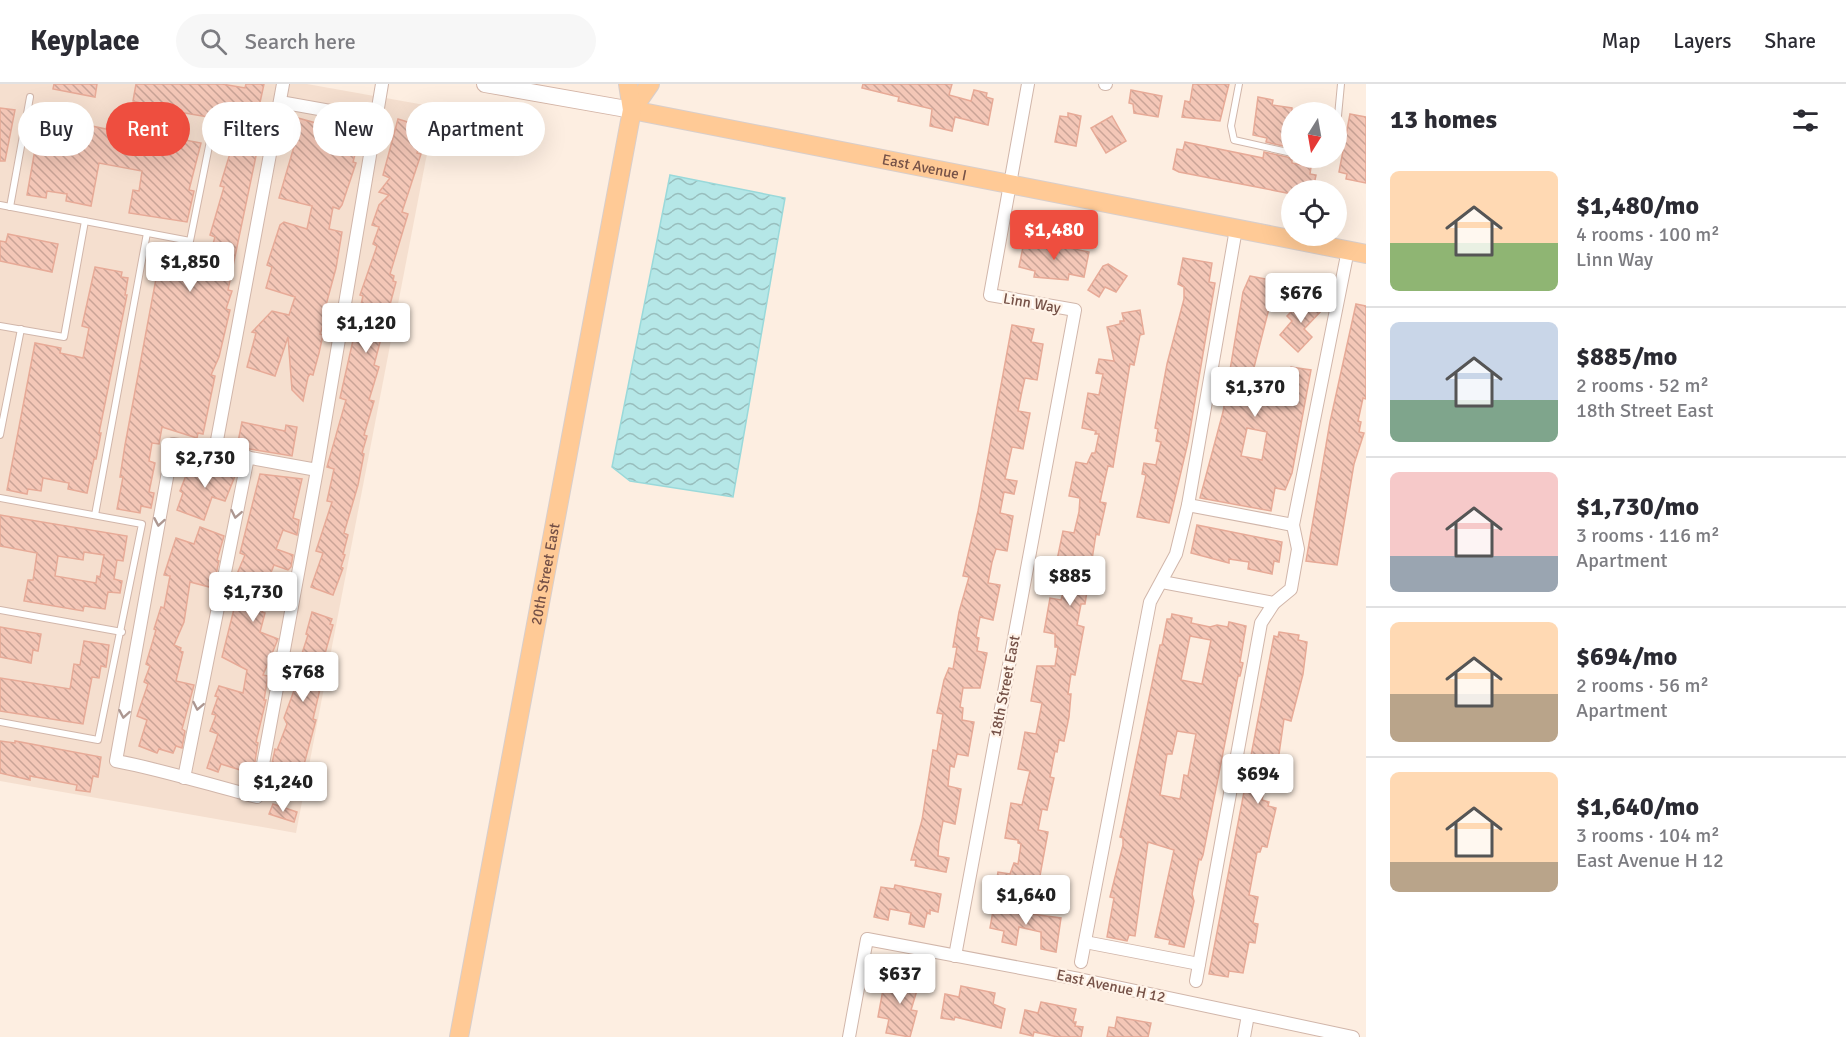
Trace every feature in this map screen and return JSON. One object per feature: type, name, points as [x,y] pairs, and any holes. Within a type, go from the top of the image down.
[{"type":"main road","name":"East Avenue I","points":[[485,84],[632,110],[1010,186],[1366,254]]},
{"type":"main road","name":"20th Street East","points":[[459,1037],[632,110],[628,84]]},
{"type":"main road","name":"20th Street East","points":[[632,110],[650,84]]},
{"type":"street","points":[[280,102],[284,84]]},
{"type":"street","points":[[378,102],[382,84]]},
{"type":"street","points":[[1010,186],[1028,84]]},
{"type":"street","points":[[215,451],[270,156]]},
{"type":"street","points":[[317,470],[173,444],[116,761],[168,771],[184,778],[257,797],[317,470],[369,156]]},
{"type":"street","name":"Linn Way","points":[[1010,186],[990,295],[1075,310]]},
{"type":"street","points":[[1081,962],[1150,602],[1176,554],[1188,505],[1236,229]]},
{"type":"street","points":[[1196,981],[1261,623],[1274,603],[1291,589],[1298,549],[1293,525],[1348,250]]},
{"type":"street","name":"18th Street East","points":[[955,956],[1075,310]]},
{"type":"street","points":[[184,778],[248,457]]},
{"type":"street","points":[[1188,505],[1293,525]]},
{"type":"street","points":[[1162,582],[1274,603]]},
{"type":"street","name":"East Avenue H 12","points":[[849,1037],[867,939],[1353,1037]]},
{"type":"street","points":[[1085,942],[1199,964]]},
{"type":"street","points":[[1244,1037],[1248,1015]]},
{"type":"lane","points":[[1239,84],[1231,126],[1234,140],[1281,151]]},
{"type":"lane","points":[[1339,102],[1341,84]]},
{"type":"lane","points":[[10,207],[30,97]]},
{"type":"lane","points":[[0,205],[190,241],[207,156]]},
{"type":"lane","points":[[0,326],[64,337],[85,221]]},
{"type":"lane","points":[[95,515],[147,233]]},
{"type":"lane","points":[[0,435],[21,329]]},
{"type":"lane","points":[[0,498],[142,524],[122,632],[98,740],[0,722]]},
{"type":"lane","points":[[0,610],[122,632]]},
{"type":"shaded area","points":[[0,84],[307,84],[408,102],[406,102],[406,156],[427,156],[296,833],[0,781]]},
{"type":"water","points":[[670,175],[785,198],[733,497],[630,481],[612,467]]},
{"type":"building","points":[[54,84],[97,84],[95,97],[53,89]]},
{"type":"building","points":[[136,84],[222,84],[245,88],[246,84],[264,84],[260,102],[202,102],[202,116],[190,114],[190,102],[133,101]]},
{"type":"building","points":[[863,84],[952,84],[949,95],[971,101],[974,90],[987,93],[986,97],[993,99],[988,125],[955,117],[952,131],[930,126],[932,109],[898,101],[899,97],[862,88]]},
{"type":"building","points":[[1193,84],[1229,84],[1220,121],[1182,117],[1185,101],[1190,102]]},
{"type":"building","points":[[1131,90],[1162,96],[1158,117],[1134,113],[1133,104],[1129,103]]},
{"type":"building","points":[[1258,97],[1273,100],[1272,105],[1281,106],[1281,145],[1266,142],[1267,138],[1253,135]]},
{"type":"building","points":[[0,108],[15,110],[5,161],[0,161]]},
{"type":"building","points":[[1068,113],[1081,116],[1076,146],[1055,142],[1060,116],[1068,117]]},
{"type":"building","points":[[1350,114],[1366,117],[1366,183],[1346,179],[1347,174],[1339,172],[1340,168],[1347,168],[1347,130]]},
{"type":"building","points":[[1112,116],[1126,141],[1106,153],[1091,128]]},
{"type":"building","points":[[301,119],[313,122],[313,156],[355,156],[353,162],[356,163],[342,205],[339,209],[333,207],[329,229],[342,232],[336,268],[323,316],[326,317],[320,334],[323,335],[319,353],[313,375],[310,374],[308,377],[303,401],[292,390],[288,337],[275,376],[247,367],[256,333],[252,332],[272,311],[289,315],[295,297],[266,288],[272,267],[267,265],[280,225],[284,222],[307,229],[312,206],[279,198],[291,156],[301,156]]},
{"type":"building","points":[[398,119],[406,121],[406,156],[420,156],[402,212],[408,214],[390,274],[394,276],[393,281],[396,282],[374,365],[379,367],[369,400],[374,401],[364,435],[367,436],[362,453],[364,454],[358,485],[344,533],[348,535],[341,567],[343,568],[333,595],[311,587],[323,553],[316,551],[332,502],[327,501],[334,469],[327,467],[346,400],[340,398],[363,296],[360,295],[377,246],[373,244],[379,227],[372,225],[379,205],[389,195],[379,192],[390,178],[383,175],[388,156],[394,156],[394,134]]},
{"type":"building","points":[[94,126],[106,129],[106,156],[190,156],[190,141],[201,143],[189,190],[194,191],[187,222],[129,213],[133,190],[139,191],[142,171],[99,163],[91,206],[66,201],[67,194],[47,191],[46,198],[27,195],[34,156],[94,156]]},
{"type":"building","points":[[1185,142],[1263,158],[1264,152],[1281,156],[1281,168],[1311,168],[1310,174],[1316,175],[1315,180],[1281,180],[1281,192],[1179,172],[1173,169],[1177,149],[1183,150]]},
{"type":"building","points":[[229,156],[256,156],[228,290],[232,291],[226,309],[230,310],[219,357],[211,375],[215,376],[203,434],[198,433],[197,438],[162,427],[159,444],[152,443],[149,461],[155,463],[149,492],[154,493],[151,508],[141,506],[140,513],[117,509],[123,477],[120,477],[125,445],[160,257],[187,262],[186,268],[205,271],[215,237],[210,235],[224,187],[220,186]]},
{"type":"building","points":[[8,234],[58,244],[52,272],[0,261],[0,241],[6,242]]},
{"type":"building","points":[[1024,242],[1089,252],[1084,277],[1069,274],[1068,280],[1034,277],[1035,271],[1019,267]]},
{"type":"building","points":[[1183,258],[1212,263],[1209,282],[1215,283],[1188,442],[1169,523],[1137,517],[1146,475],[1142,474],[1144,463],[1156,465],[1161,442],[1156,441],[1158,429],[1155,428],[1167,364],[1184,299],[1184,287],[1178,284]]},
{"type":"building","points":[[1108,264],[1127,276],[1116,292],[1105,287],[1099,297],[1088,290],[1103,266]]},
{"type":"building","points":[[95,267],[122,272],[121,277],[128,278],[125,295],[127,295],[99,433],[101,433],[87,493],[68,489],[69,483],[43,478],[41,491],[28,489],[27,494],[7,490],[35,343],[61,348],[60,353],[83,358],[89,328],[82,326]]},
{"type":"building","points":[[1250,276],[1276,281],[1250,383],[1286,390],[1291,367],[1311,370],[1292,473],[1285,490],[1275,488],[1271,511],[1200,498],[1223,412],[1243,292]],"holes":[[[1247,428],[1267,432],[1262,460],[1241,456]]]},
{"type":"building","points":[[1314,298],[1324,308],[1304,329],[1312,337],[1298,352],[1280,335],[1292,321],[1287,316],[1299,304],[1304,309]]},
{"type":"building","points":[[1356,304],[1366,306],[1366,399],[1363,398],[1358,421],[1361,422],[1359,432],[1364,433],[1354,464],[1337,565],[1306,561],[1330,422]]},
{"type":"building","points":[[1140,310],[1144,334],[1140,335],[1134,365],[1130,364],[1113,467],[1108,466],[1100,502],[1106,503],[1099,535],[1096,534],[1085,604],[1081,604],[1077,625],[1084,627],[1075,675],[1071,674],[1068,694],[1071,694],[1069,717],[1064,741],[1059,740],[1057,752],[1055,751],[1050,777],[1054,778],[1047,810],[1042,809],[1038,830],[1048,832],[1037,892],[996,885],[998,872],[1010,874],[1014,863],[1018,864],[1021,844],[1018,840],[1005,838],[1011,803],[1022,805],[1030,771],[1018,769],[1025,732],[1036,734],[1042,703],[1031,701],[1037,666],[1055,666],[1058,647],[1055,647],[1055,634],[1044,632],[1050,598],[1061,600],[1070,568],[1056,565],[1063,531],[1074,533],[1079,512],[1080,498],[1069,496],[1076,462],[1087,464],[1092,453],[1095,453],[1099,434],[1095,434],[1096,431],[1082,428],[1088,393],[1099,395],[1103,374],[1096,373],[1099,359],[1114,361],[1107,327],[1124,321],[1122,313]]},
{"type":"building","points":[[1012,325],[1034,329],[1031,342],[1043,344],[1037,380],[1025,378],[1018,411],[1030,413],[1023,449],[1012,447],[1005,479],[1017,481],[1014,494],[1004,492],[1000,513],[1013,516],[1007,551],[996,549],[992,562],[988,583],[1000,585],[993,620],[980,617],[976,637],[979,638],[977,651],[987,653],[980,688],[963,688],[960,707],[963,708],[962,720],[974,722],[968,756],[957,754],[954,767],[950,766],[948,786],[961,789],[955,824],[943,821],[939,842],[938,856],[949,858],[946,872],[915,866],[916,860],[911,860],[922,820],[933,750],[937,751],[943,714],[937,713],[944,680],[949,668],[953,669],[957,647],[953,647],[959,612],[969,577],[963,576],[978,511]]},
{"type":"building","points":[[242,422],[285,431],[286,425],[297,427],[292,456],[237,447]]},
{"type":"building","points":[[215,463],[237,471],[225,501],[212,497],[204,520],[177,510],[183,493],[180,491],[190,465],[212,472]]},
{"type":"building","points":[[260,474],[302,479],[293,518],[299,520],[297,535],[283,530],[276,549],[293,555],[291,567],[288,570],[274,565],[264,590],[270,592],[262,612],[265,613],[260,632],[278,639],[263,675],[268,676],[264,700],[266,700],[256,742],[258,743],[253,774],[221,764],[218,772],[207,768],[218,734],[210,731],[216,715],[212,714],[218,697],[215,696],[219,686],[243,693],[247,670],[222,657],[238,593],[234,592],[241,575],[237,574],[245,555],[240,553]]},
{"type":"building","points":[[0,515],[127,536],[123,561],[117,560],[114,579],[122,581],[120,593],[108,592],[105,609],[84,606],[83,611],[24,601],[28,580],[33,580],[37,553],[0,546]],"holes":[[[84,552],[104,555],[100,577],[97,576],[96,583],[55,576],[58,556],[83,560]]]},
{"type":"building","points":[[1197,525],[1282,542],[1279,562],[1274,561],[1272,574],[1248,569],[1249,562],[1229,559],[1229,563],[1191,553]]},
{"type":"building","points":[[200,527],[224,536],[217,560],[219,561],[213,588],[190,582],[184,622],[174,645],[181,648],[180,651],[183,652],[176,681],[194,685],[182,729],[185,731],[182,748],[176,746],[173,753],[159,749],[157,753],[139,746],[147,720],[137,716],[148,684],[144,682],[150,666],[146,664],[161,607],[164,608],[170,576],[164,575],[176,538],[194,544]]},
{"type":"building","points":[[312,612],[332,619],[330,624],[333,625],[319,675],[323,676],[313,719],[316,720],[299,783],[270,773],[275,749],[277,750],[287,724],[284,718],[300,674],[296,672],[308,635],[306,634]]},
{"type":"building","points":[[1172,614],[1192,618],[1191,623],[1210,627],[1217,625],[1228,627],[1229,622],[1246,626],[1240,662],[1243,663],[1240,676],[1238,676],[1203,855],[1201,860],[1199,859],[1192,894],[1194,901],[1184,947],[1169,944],[1170,940],[1155,937],[1174,850],[1148,842],[1135,936],[1129,935],[1127,941],[1107,937],[1114,898],[1110,897],[1123,845],[1123,838],[1120,837],[1160,645],[1162,645],[1167,619],[1171,619]],"holes":[[[1190,636],[1211,640],[1202,684],[1181,680]],[[1177,731],[1196,734],[1188,776],[1184,775],[1180,799],[1160,795],[1167,754],[1172,754]]]},
{"type":"building","points":[[0,627],[41,634],[38,651],[33,650],[31,663],[0,657]]},
{"type":"building","points":[[1279,632],[1299,635],[1298,640],[1307,642],[1303,674],[1291,721],[1284,719],[1277,768],[1283,769],[1280,784],[1266,782],[1262,800],[1269,802],[1268,806],[1276,808],[1267,847],[1262,846],[1260,852],[1257,852],[1249,895],[1258,897],[1253,923],[1258,924],[1255,943],[1249,942],[1243,973],[1229,971],[1228,977],[1209,974],[1274,636],[1278,637]]},
{"type":"building","points":[[84,641],[109,645],[106,667],[101,666],[99,678],[92,677],[83,724],[0,711],[0,678],[70,689],[74,664],[80,665]]},
{"type":"building","points":[[0,741],[15,743],[15,741],[101,757],[98,777],[93,776],[90,792],[76,790],[77,785],[30,776],[30,780],[0,773]]},
{"type":"building","points":[[273,804],[297,812],[294,822],[269,814]]},
{"type":"building","points":[[895,885],[941,894],[938,912],[930,910],[930,914],[927,913],[924,927],[909,924],[911,913],[890,909],[888,920],[874,917],[881,887],[894,889]]},
{"type":"building","points":[[994,905],[1008,907],[1008,911],[1061,918],[1056,952],[1041,949],[1041,932],[1019,927],[1016,945],[1002,942],[1004,931],[990,928]]},
{"type":"building","points":[[898,973],[921,977],[911,1010],[917,1011],[910,1037],[886,1033],[889,1019],[878,1017],[884,984],[895,986]]},
{"type":"building","points":[[961,986],[995,993],[993,1004],[1005,1009],[1001,1028],[955,1017],[954,1020],[941,1018],[945,994],[959,997]]},
{"type":"building","points":[[1041,1002],[1076,1009],[1073,1022],[1076,1022],[1075,1026],[1083,1027],[1081,1037],[1058,1037],[1034,1032],[1033,1036],[1020,1033],[1025,1010],[1038,1013]]},
{"type":"building","points":[[1117,1017],[1151,1023],[1148,1037],[1107,1037],[1109,1027],[1115,1028]]}]
